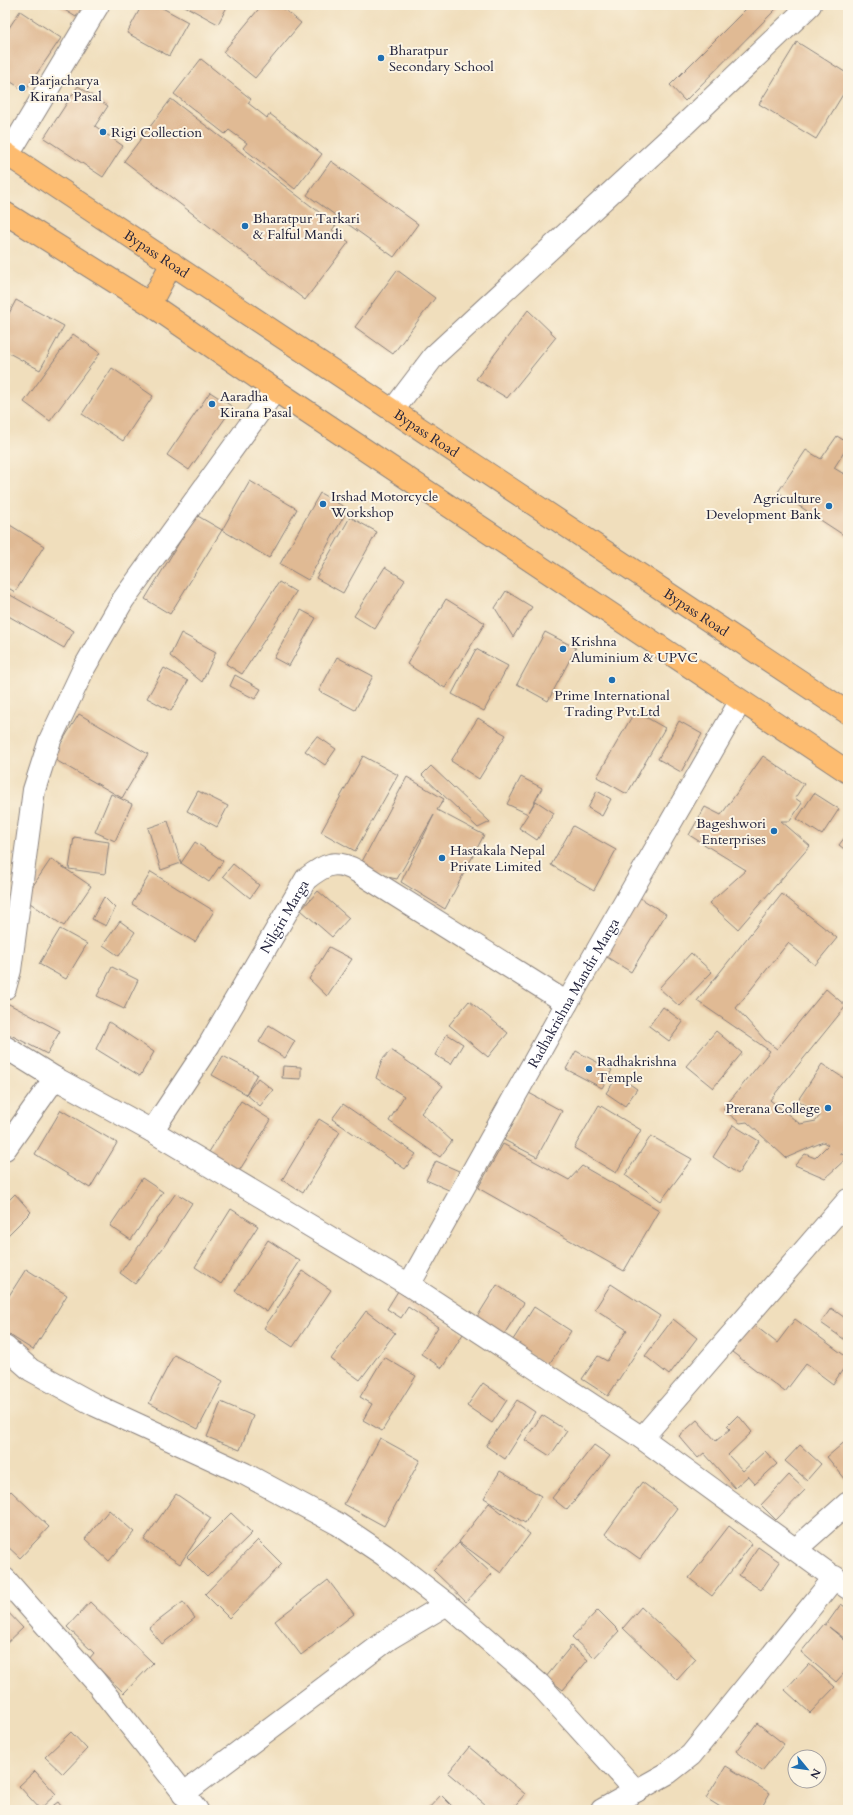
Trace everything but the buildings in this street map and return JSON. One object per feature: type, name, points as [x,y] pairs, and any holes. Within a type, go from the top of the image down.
[{"type":"highway","name":"Bypass Road","points":[[6,156],[172,263],[848,713]]},
{"type":"highway","points":[[5,213],[150,304],[740,702],[848,772]]},
{"type":"highway","points":[[150,304],[172,263]]},
{"type":"street","points":[[6,156],[98,5]]},
{"type":"street","points":[[393,410],[434,356],[684,126],[810,5]]},
{"type":"street","points":[[5,988],[10,970],[34,790],[50,740],[84,668],[123,600],[276,390]]},
{"type":"street","name":"Radhakrishna Mandir Marga","points":[[409,1285],[566,1003],[740,702]]},
{"type":"street","name":"Nilgiri Marga","points":[[152,1131],[209,1045],[306,879],[316,871],[330,864],[345,864],[357,871],[566,1003]]},
{"type":"street","points":[[5,1047],[55,1078],[152,1131],[409,1285],[642,1438],[841,1582],[691,1755],[668,1773],[602,1810]]},
{"type":"street","points":[[5,1149],[55,1078]]},
{"type":"street","points":[[642,1438],[848,1200]]},
{"type":"street","points":[[5,1347],[31,1370],[95,1405],[245,1474],[338,1524],[384,1555],[447,1604],[539,1684],[636,1791]]},
{"type":"street","points":[[796,1549],[848,1503]]},
{"type":"street","points":[[5,1579],[95,1681],[190,1802],[390,1638],[447,1604]]},
{"type":"place","name":"Bharatpur Secondary School","points":[[381,58]]},
{"type":"place","name":"Barjacharya Kirana Pasal","points":[[22,88]]},
{"type":"place","name":"Rigi Collection","points":[[103,132]]},
{"type":"place","name":"Bharatpur Tarkari & Falful Mandi","points":[[245,226]]},
{"type":"place","name":"Aaradha Kirana Pasal","points":[[212,404]]},
{"type":"place","name":"Irshad Motorcycle Workshop","points":[[323,504]]},
{"type":"place","name":"Agriculture Development Bank","points":[[829,506]]},
{"type":"place","name":"Krishna Aluminium & UPVC","points":[[563,649]]},
{"type":"place","name":"Prime International Trading Pvt.Ltd","points":[[612,680]]},
{"type":"place","name":"Bageshwori Enterprises","points":[[774,831]]},
{"type":"place","name":"Hastakala Nepal Private Limited","points":[[442,858]]},
{"type":"place","name":"Radhakrishna Temple","points":[[589,1069]]},
{"type":"place","name":"Prerana College","points":[[828,1108]]}]
